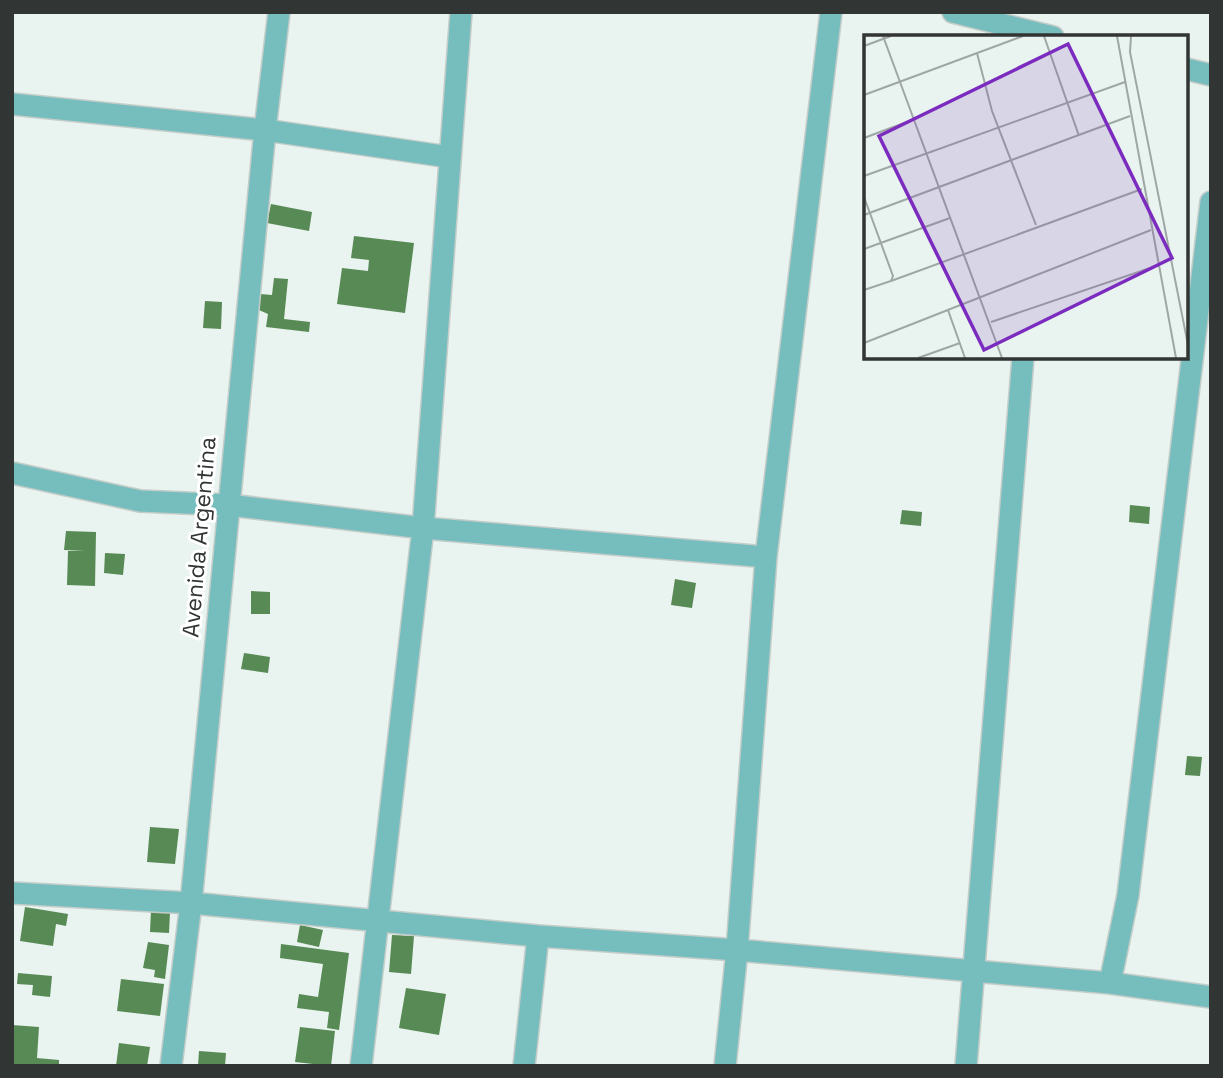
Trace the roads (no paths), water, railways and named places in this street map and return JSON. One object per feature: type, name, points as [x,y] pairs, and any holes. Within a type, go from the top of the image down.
[{"type":"street","name":"Avenida Argentina","points":[[171,1066],[191,903],[265,130],[279,12]]},
{"type":"street","points":[[361,1066],[423,528],[461,12]]},
{"type":"street","points":[[725,1066],[737,950],[766,557],[831,12]]},
{"type":"street","points":[[953,12],[1046,35]]},
{"type":"street","points":[[1188,69],[1211,75]]},
{"type":"street","points":[[12,104],[265,130],[449,157]]},
{"type":"street","points":[[1110,983],[1128,895],[1211,202]]},
{"type":"street","points":[[966,1066],[1023,359]]},
{"type":"street","points":[[12,473],[140,500],[229,505],[423,528],[766,557]]},
{"type":"street","points":[[12,893],[191,903],[538,936],[737,950],[1110,983],[1211,997]]},
{"type":"street","points":[[524,1066],[538,936]]}]
